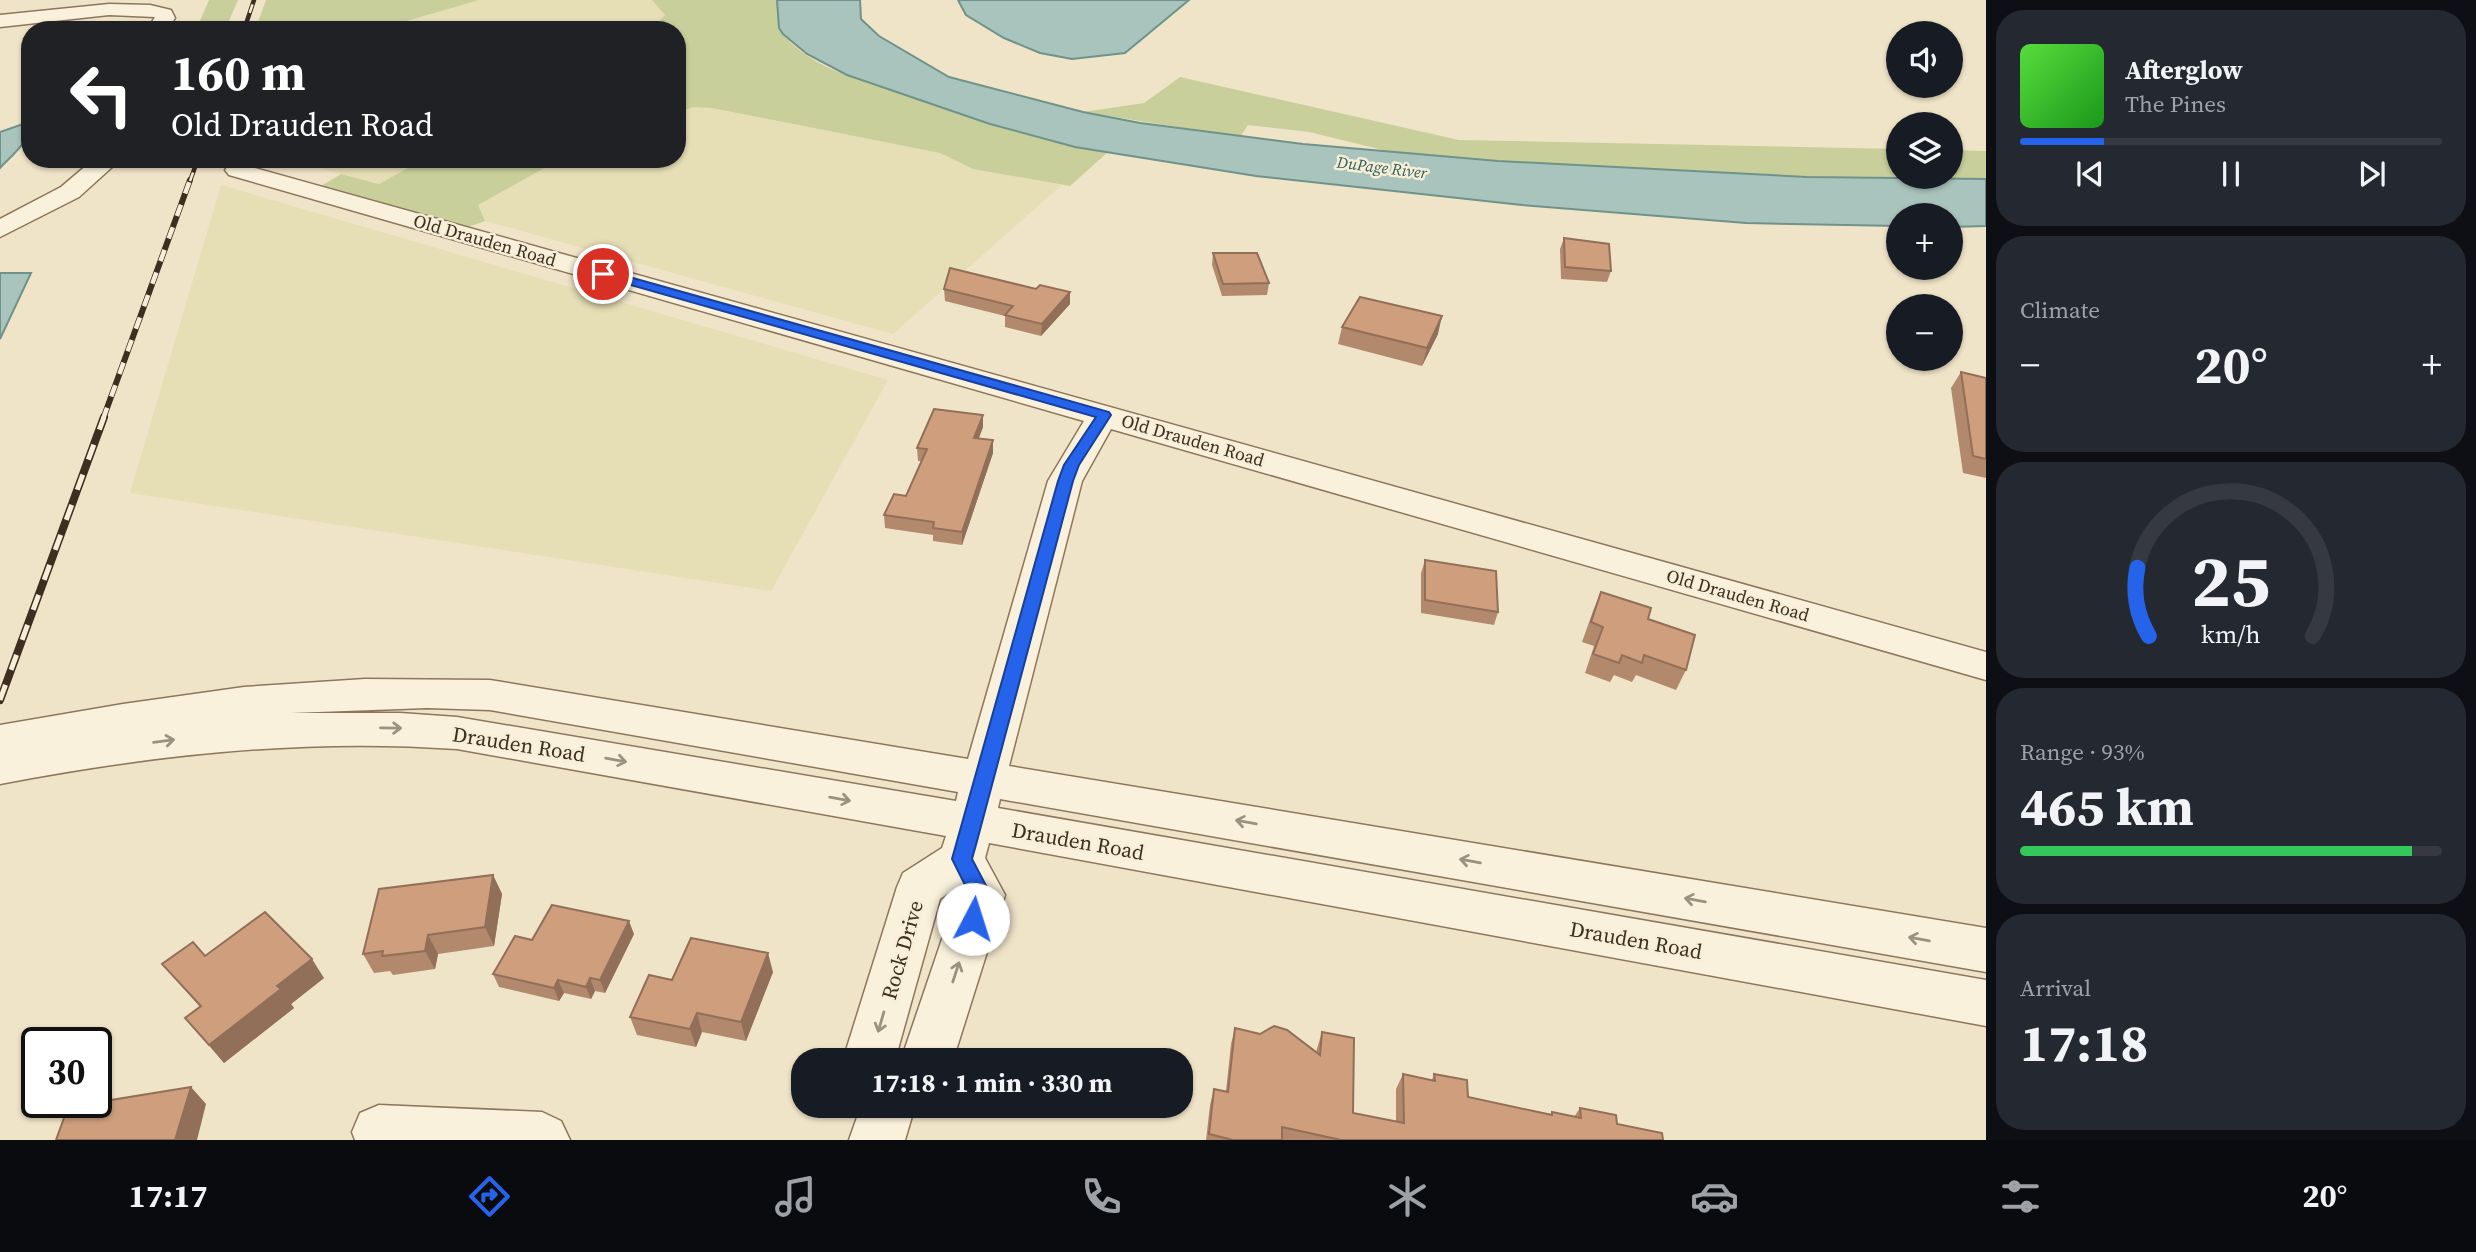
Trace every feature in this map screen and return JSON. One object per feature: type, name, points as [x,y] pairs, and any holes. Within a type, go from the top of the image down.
[{"type":"street","points":[[0,22],[19,0]]},
{"type":"street","points":[[0,22],[99,9],[149,9],[164,14],[163,21]]},
{"type":"street","points":[[0,219],[47,195],[80,168]]},
{"type":"street","points":[[0,229],[70,192],[98,168]]},
{"type":"street","name":"Old Drauden Road","points":[[237,170],[1986,666]]},
{"type":"street","points":[[931,1048],[981,895],[967,841],[984,777],[1065,481],[1072,465],[1104,415]]},
{"type":"street","points":[[0,741],[176,709],[248,701],[416,690],[490,695],[984,777],[1986,950]]},
{"type":"street","name":"Drauden Road","points":[[0,767],[77,752],[180,739],[322,728],[397,727],[529,744],[967,841],[1986,1003]]},
{"type":"street","name":"Rock Drive","points":[[873,1048],[920,887],[967,841]]},
{"type":"street","points":[[877,1140],[884,1118]]},
{"type":"street","points":[[379,1132],[542,1140]]},
{"type":"shaded area","points":[[479,0],[652,0],[665,15],[659,21],[407,21]]},
{"type":"shaded area","points":[[693,107],[712,108],[940,153],[973,169],[1062,185],[893,334],[485,221],[478,205],[545,168],[686,168],[686,110]]},
{"type":"shaded area","points":[[319,168],[408,168],[379,184]]},
{"type":"shaded area","points":[[221,185],[888,380],[771,591],[130,493]]},
{"type":"green space","points":[[209,0],[238,0],[229,21],[200,21]]},
{"type":"green space","points":[[266,0],[479,0],[407,21],[258,21]]},
{"type":"green space","points":[[652,0],[777,0],[779,24],[784,36],[799,50],[836,71],[878,87],[1023,132],[1108,152],[1070,186],[973,169],[940,153],[712,108],[693,107],[686,110],[686,21],[659,21],[665,15]]},
{"type":"green space","points":[[1180,77],[1459,140],[1886,149],[1886,178],[1564,166],[1400,154],[1309,132],[1248,125],[1240,137],[1083,112],[1144,103]]},
{"type":"green space","points":[[1963,150],[1986,151],[1986,179],[1963,179]]},
{"type":"green space","points":[[408,168],[545,168],[478,205],[485,221],[468,227],[321,186],[341,174],[379,184]]},
{"type":"water","name":"DuPage River","points":[[777,0],[860,0],[861,19],[879,36],[949,77],[1083,112],[1140,123],[1303,144],[1498,161],[1807,177],[1886,178],[1886,189],[1963,189],[1963,179],[1986,179],[1986,226],[1963,227],[1963,203],[1886,203],[1886,226],[1746,223],[1522,205],[1256,176],[1075,147],[990,124],[847,75],[807,54],[779,28]]},
{"type":"water","points":[[958,0],[1189,0],[1125,53],[1072,59],[1040,53],[1004,38],[966,15]]},
{"type":"water","points":[[21,125],[21,145],[0,168],[0,132]]},
{"type":"water","points":[[0,273],[31,273],[0,339]]},
{"type":"building","points":[[1564,238],[1609,244],[1611,271],[1565,267]]},
{"type":"building","points":[[1213,253],[1257,253],[1269,283],[1223,284]]},
{"type":"building","points":[[950,268],[1036,289],[1040,285],[1070,292],[1042,324],[1005,315],[1013,306],[944,289]]},
{"type":"building","points":[[1360,297],[1442,316],[1427,348],[1342,327]]},
{"type":"building","points":[[1961,372],[1986,378],[1986,459],[1973,456]]},
{"type":"building","points":[[934,409],[983,415],[974,438],[993,440],[962,532],[933,528],[934,522],[884,515],[894,494],[906,496],[927,449],[917,448]]},
{"type":"building","points":[[1425,560],[1496,571],[1498,612],[1425,600]]},
{"type":"building","points":[[1601,592],[1651,608],[1648,619],[1695,635],[1686,670],[1644,655],[1642,663],[1622,655],[1619,663],[1593,654],[1603,627],[1591,622]]},
{"type":"building","points":[[493,875],[485,927],[428,935],[425,951],[382,956],[383,951],[363,954],[379,889]]},
{"type":"building","points":[[552,905],[629,921],[600,980],[590,978],[586,987],[558,980],[554,988],[493,974],[515,936],[532,940]]},
{"type":"building","points":[[265,912],[312,959],[277,986],[281,989],[209,1045],[185,1018],[201,1006],[162,964],[193,942],[205,956]]},
{"type":"building","points":[[691,938],[768,953],[741,1022],[697,1013],[690,1029],[630,1017],[649,975],[672,980]]},
{"type":"building","points":[[1274,1026],[1287,1030],[1320,1055],[1322,1032],[1354,1038],[1353,1113],[1404,1123],[1403,1074],[1435,1081],[1434,1074],[1467,1080],[1468,1097],[1552,1115],[1552,1112],[1581,1118],[1580,1108],[1616,1115],[1617,1124],[1662,1133],[1663,1140],[1341,1140],[1282,1127],[1282,1140],[1233,1140],[1209,1134],[1214,1089],[1228,1092],[1235,1028],[1260,1034]]},
{"type":"building","points":[[191,1087],[175,1140],[56,1140],[64,1118],[112,1118],[112,1100]]},
{"type":"railway","points":[[247,21],[254,0]]},
{"type":"railway","points":[[190,181],[195,168]]},
{"type":"railway","points":[[103,419],[190,180]]},
{"type":"railway","points":[[0,700],[104,417]]},
{"type":"route","points":[[603,274],[1104,415],[1072,465],[1065,481],[962,859],[981,895],[973,919]]}]
